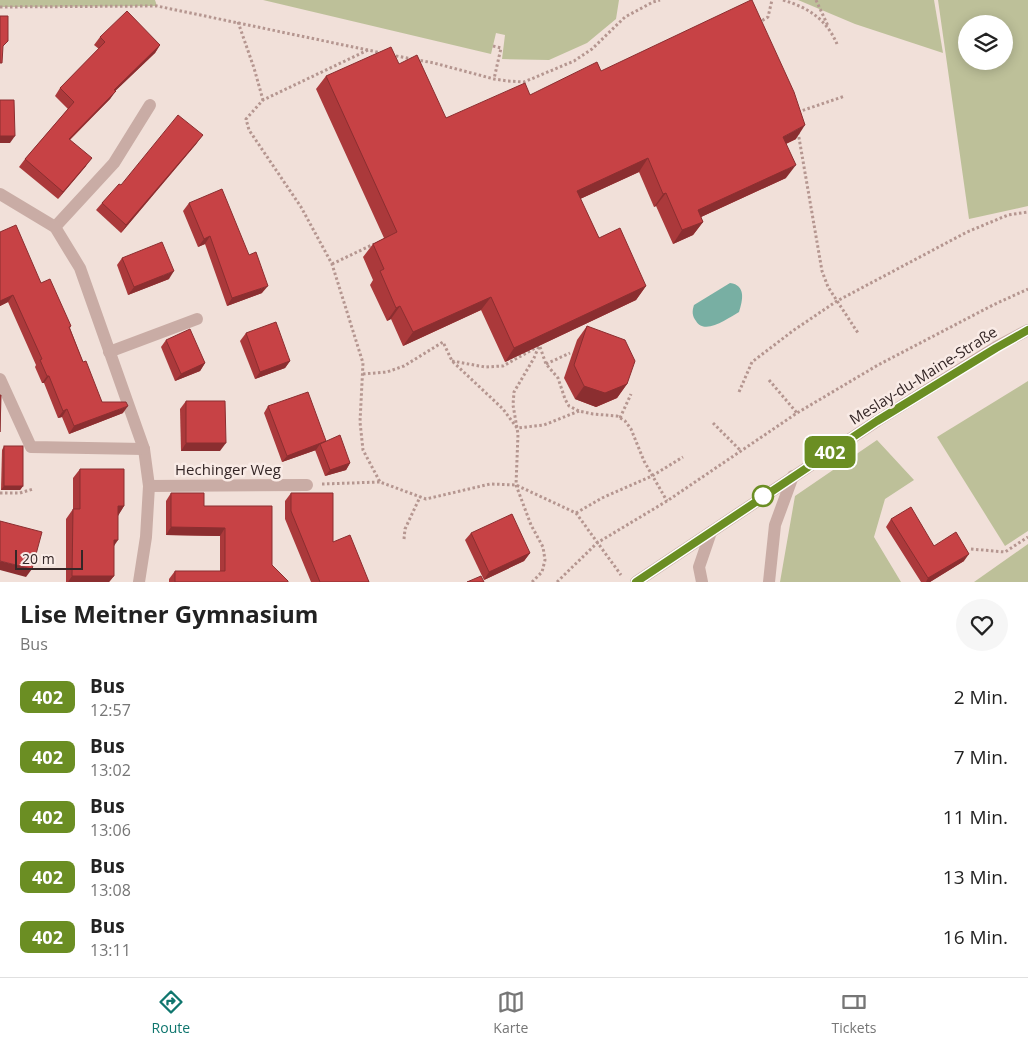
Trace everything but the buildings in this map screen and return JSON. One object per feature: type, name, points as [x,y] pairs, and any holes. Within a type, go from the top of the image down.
[{"type":"street","points":[[55,227],[114,163],[150,106]]},
{"type":"street","points":[[0,194],[55,227],[80,268],[144,449],[149,486],[146,537],[139,582]]},
{"type":"street","points":[[109,352],[197,319]]},
{"type":"street","name":"Meslay-du-Maine-Straße","points":[[636,582],[877,421],[1028,330]]},
{"type":"street","points":[[0,379],[31,446],[144,449]]},
{"type":"street","points":[[769,582],[775,525],[793,476]]},
{"type":"street","name":"Hechinger Weg","points":[[149,486],[307,485]]},
{"type":"street","points":[[702,582],[699,567],[711,532]]},
{"type":"path","points":[[0,7],[157,6],[434,64],[494,79],[524,82],[574,61],[592,50],[625,17],[660,0]]},
{"type":"path","points":[[754,25],[768,17],[772,0]]},
{"type":"path","points":[[783,0],[800,6],[816,16],[830,30]]},
{"type":"path","points":[[816,0],[837,44]]},
{"type":"path","points":[[237,22],[254,68],[263,100]]},
{"type":"path","points":[[493,46],[501,48],[494,79]]},
{"type":"path","points":[[368,50],[263,100],[246,119],[249,130],[301,207],[332,264],[363,363],[360,422],[363,450],[380,482]]},
{"type":"path","points":[[792,114],[845,96]]},
{"type":"path","points":[[797,130],[822,272],[828,287],[858,333]]},
{"type":"path","points":[[739,392],[752,362],[794,330],[837,301],[967,232],[1008,215],[1028,212]]},
{"type":"path","points":[[332,264],[376,243]]},
{"type":"path","points":[[557,582],[597,543],[667,501],[797,413],[878,365],[993,305],[1028,289]]},
{"type":"path","points":[[363,374],[386,372],[404,366],[443,342],[452,361],[498,404],[517,428]]},
{"type":"path","points":[[452,361],[485,367],[503,366],[539,346]]},
{"type":"path","points":[[539,346],[546,364],[558,378],[569,406],[579,411],[617,416],[631,429],[644,461],[667,501]]},
{"type":"path","points":[[532,582],[542,572],[545,560],[543,547],[531,525],[516,485],[518,434],[513,405],[514,392],[539,346]]},
{"type":"path","points":[[546,364],[570,353]]},
{"type":"path","points":[[769,380],[797,413]]},
{"type":"path","points":[[620,418],[631,394]]},
{"type":"path","points":[[517,428],[544,425],[579,411]]},
{"type":"path","points":[[713,423],[741,451]]},
{"type":"path","points":[[576,513],[602,498],[652,476],[683,457]]},
{"type":"path","points":[[307,485],[380,482],[426,500],[490,484],[516,485],[576,513],[626,582]]},
{"type":"path","points":[[0,493],[20,493],[33,488]]},
{"type":"path","points":[[404,539],[406,529],[420,497]]},
{"type":"path","points":[[971,549],[1005,552],[1028,537]]},
{"type":"green space","points":[[0,0],[155,0],[157,6],[0,7]]},
{"type":"green space","points":[[263,0],[619,0],[616,19],[587,43],[549,60],[502,59],[505,35],[496,33],[491,54]]},
{"type":"green space","points":[[798,0],[934,0],[943,53],[855,24]]},
{"type":"green space","points":[[938,0],[1028,0],[1028,206],[969,219]]},
{"type":"green space","points":[[1028,381],[1028,531],[1005,546],[937,437]]},
{"type":"green space","points":[[877,440],[914,480],[885,499],[874,537],[901,582],[780,582],[795,496]]},
{"type":"green space","points":[[1028,544],[1028,582],[974,582]]},
{"type":"water","points":[[730,283],[735,284],[741,290],[742,303],[739,312],[711,326],[705,327],[700,325],[693,315],[694,305]]},
{"type":"bus line","name":"402","points":[[636,582],[877,421],[1028,330]]}]
